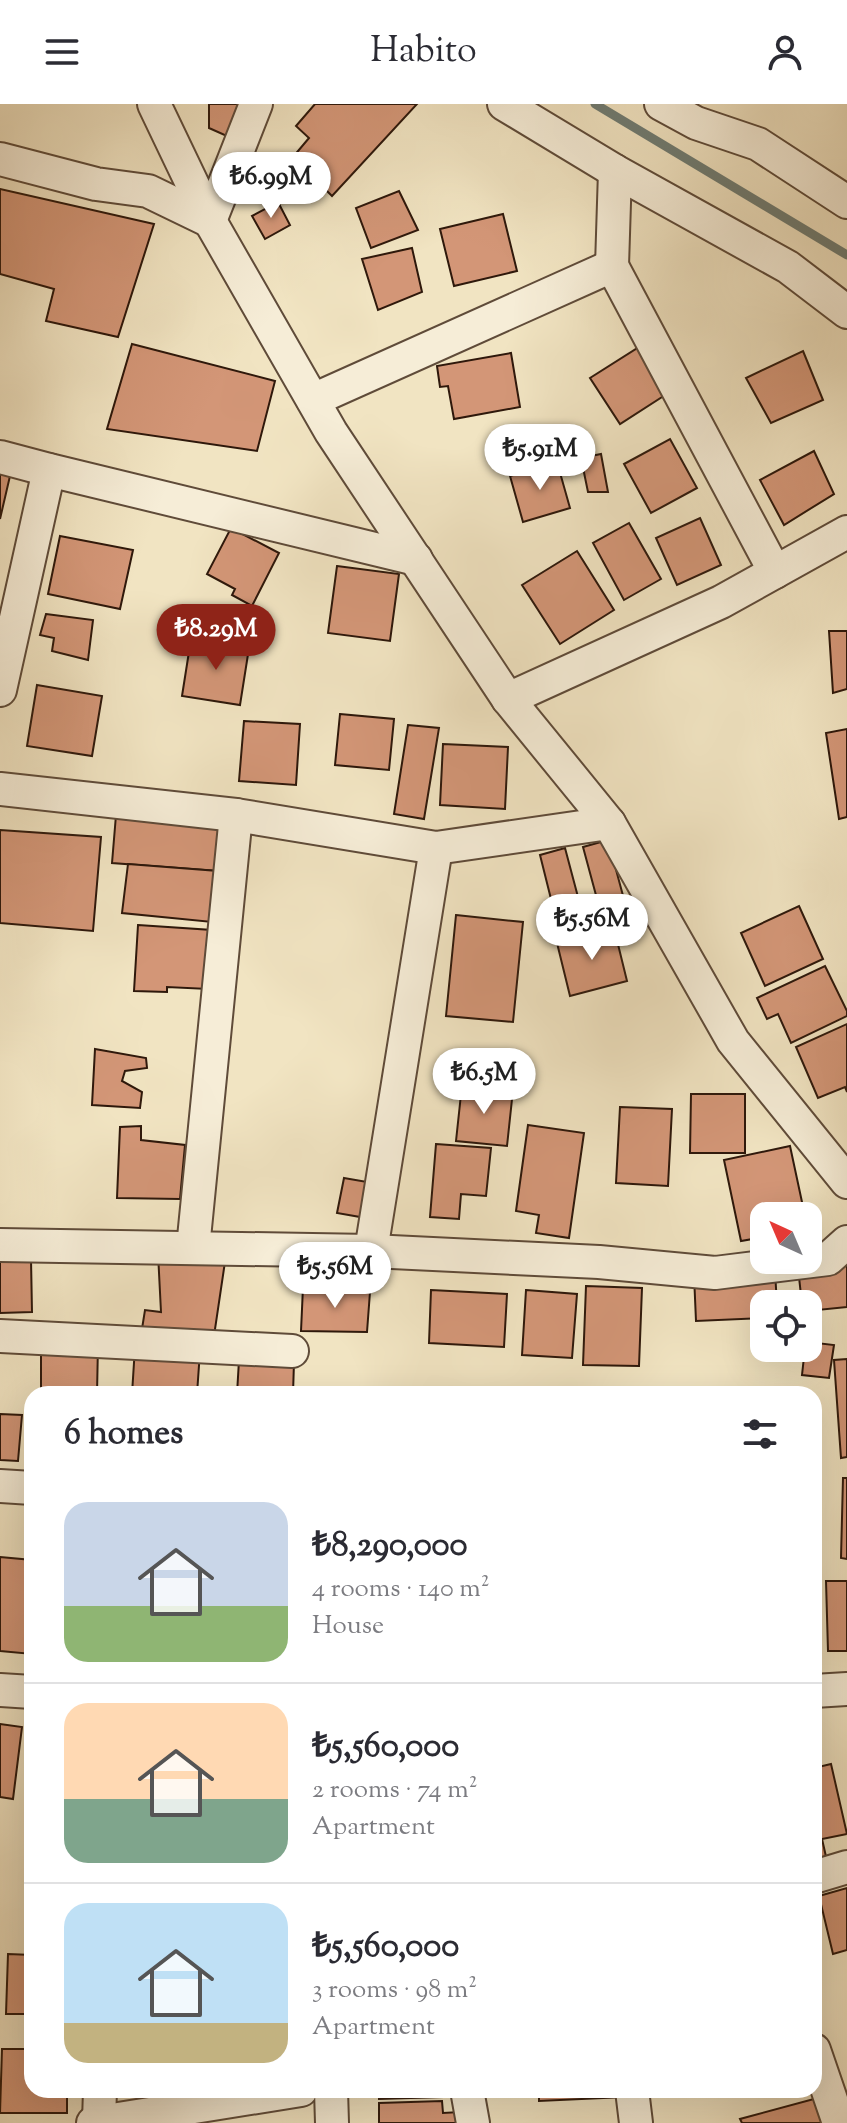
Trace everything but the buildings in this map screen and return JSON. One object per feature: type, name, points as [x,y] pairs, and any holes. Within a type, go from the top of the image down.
[{"type":"street","points":[[154,104],[210,221],[331,432],[508,699],[609,823],[733,1041],[847,1182]]},
{"type":"street","points":[[210,221],[256,104]]},
{"type":"street","points":[[504,104],[615,171],[788,267],[847,312]]},
{"type":"street","points":[[661,104],[696,123],[758,144],[847,202]]},
{"type":"street","points":[[0,159],[96,184],[148,191],[210,221]]},
{"type":"street","points":[[615,171],[612,266],[775,572]]},
{"type":"street","points":[[313,400],[612,266]]},
{"type":"street","points":[[0,457],[416,559]]},
{"type":"street","points":[[0,690],[49,470]]},
{"type":"street","points":[[508,699],[721,602],[847,532]]},
{"type":"street","points":[[0,789],[236,815],[436,848],[609,823]]},
{"type":"street","points":[[193,1248],[236,815]]},
{"type":"street","points":[[371,1251],[436,848]]},
{"type":"street","points":[[0,1245],[371,1251],[599,1262],[715,1273],[828,1259],[847,1242]]},
{"type":"street","points":[[0,1336],[292,1351]]},
{"type":"street","points":[[0,1486],[24,1488]]},
{"type":"street","points":[[822,1691],[847,1689]]},
{"type":"street","points":[[0,1690],[24,1692]]},
{"type":"street","points":[[822,1875],[847,1867]]},
{"type":"street","points":[[822,2070],[842,2121]]},
{"type":"street","points":[[98,2111],[224,2098]]},
{"type":"street","points":[[331,2098],[332,2123]]},
{"type":"street","points":[[468,2098],[473,2123]]},
{"type":"street","points":[[633,2098],[636,2123]]},
{"type":"waterway","points":[[595,104],[847,255]]}]
